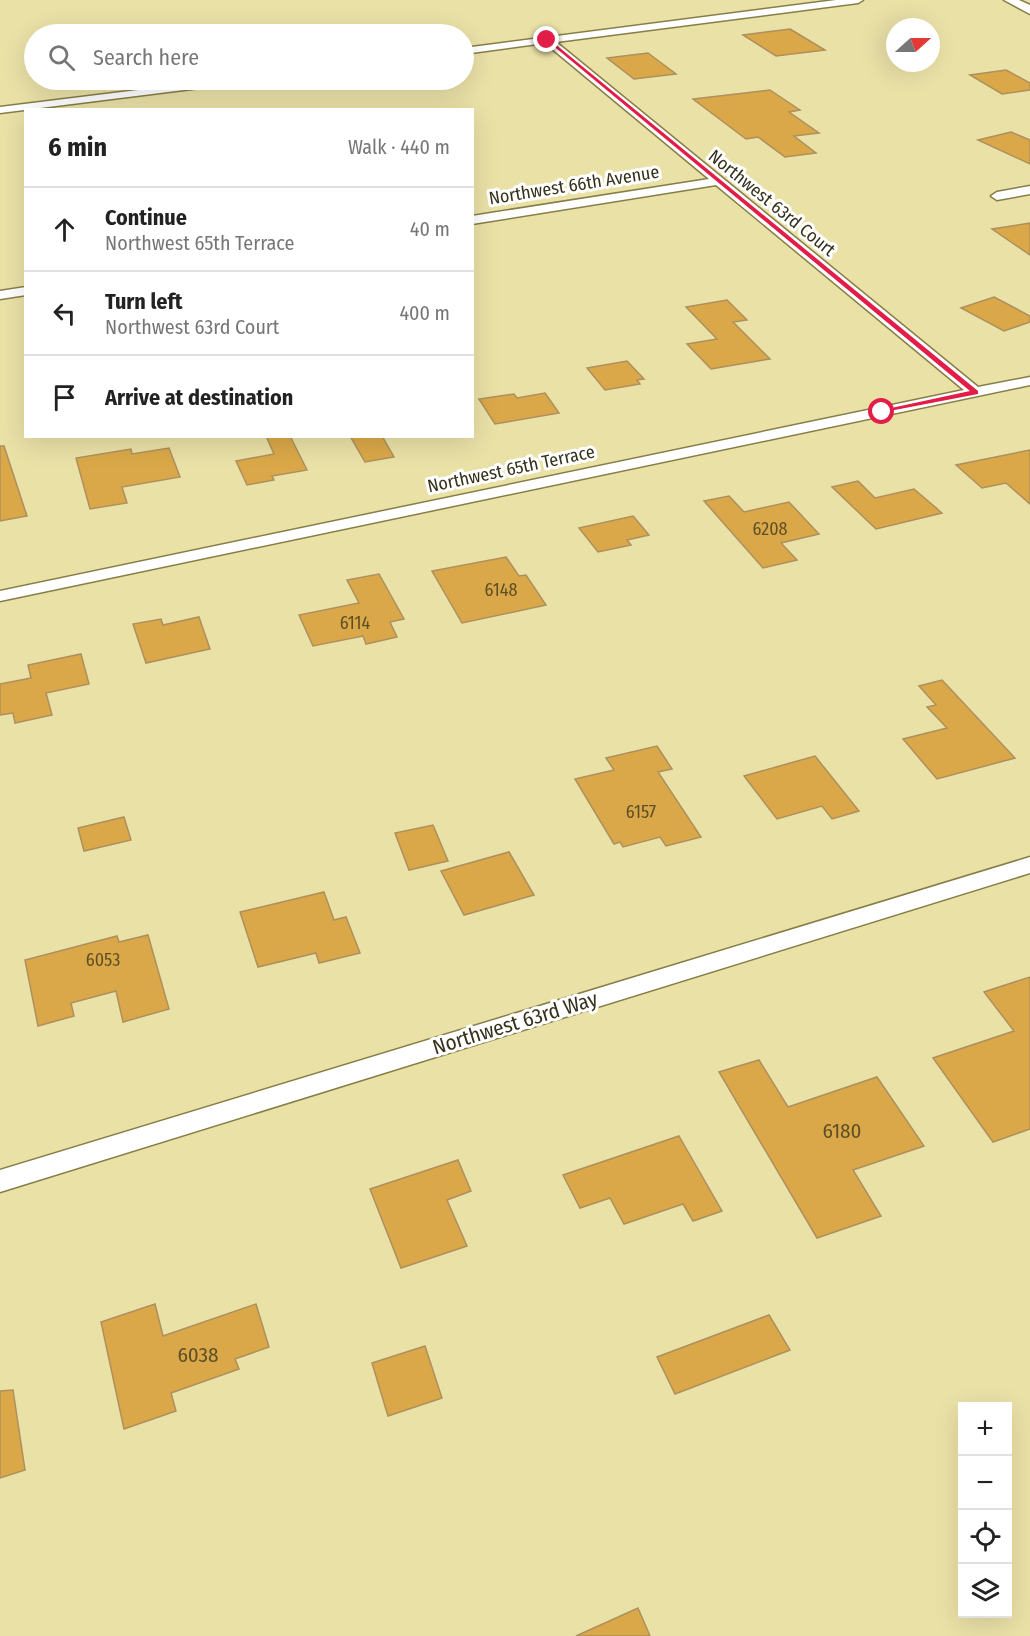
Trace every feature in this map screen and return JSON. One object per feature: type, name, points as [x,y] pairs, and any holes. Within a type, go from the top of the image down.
[{"type":"street","points":[[474,50],[858,0]]},
{"type":"street","points":[[1010,0],[1030,10]]},
{"type":"street","name":"Northwest 63rd Court","points":[[547,40],[975,392]]},
{"type":"street","points":[[0,110],[160,90]]},
{"type":"street","name":"Northwest 66th Avenue","points":[[474,220],[717,181]]},
{"type":"street","points":[[997,196],[1030,190]]},
{"type":"street","points":[[0,295],[24,291]]},
{"type":"street","name":"Northwest 65th Terrace","points":[[0,596],[1030,381]]},
{"type":"street","name":"Northwest 63rd Way","points":[[0,1181],[1030,865]]},
{"type":"building","points":[[790,29],[825,50],[776,56],[743,35]]},
{"type":"building","points":[[648,53],[676,74],[634,79],[607,58]]},
{"type":"building","points":[[1006,70],[1030,83],[1030,90],[1002,94],[970,75]]},
{"type":"building","points":[[770,90],[800,110],[789,112],[819,133],[794,136],[816,153],[785,157],[758,137],[746,139],[693,99]]},
{"type":"building","points":[[1011,132],[1030,140],[1030,164],[978,140]]},
{"type":"building","points":[[1030,223],[1030,255],[992,229]]},
{"type":"building","points":[[994,297],[1030,316],[1030,322],[1004,331],[961,308]]},
{"type":"building","points":[[727,300],[747,320],[733,322],[770,359],[711,369],[687,344],[717,339],[686,307]]},
{"type":"building","points":[[627,361],[644,379],[637,380],[640,384],[605,390],[587,368]]},
{"type":"building","points":[[545,393],[559,413],[495,424],[479,399],[514,394],[517,398]]},
{"type":"building","points":[[267,438],[291,438],[307,470],[272,476],[274,480],[247,485],[236,461],[274,454]]},
{"type":"building","points":[[351,438],[383,438],[394,457],[365,462]]},
{"type":"building","points":[[0,446],[4,446],[27,516],[0,521]]},
{"type":"building","points":[[169,448],[180,477],[122,487],[127,503],[90,509],[76,458],[131,449],[132,454]]},
{"type":"building","points":[[1030,450],[1030,504],[1006,483],[982,488],[956,465]]},
{"type":"building","points":[[858,481],[875,498],[914,489],[942,513],[876,529],[832,487]]},
{"type":"building","points":[[729,496],[744,512],[789,502],[819,534],[781,543],[797,560],[763,568],[704,501]]},
{"type":"building","points":[[633,516],[649,535],[627,540],[631,545],[598,552],[579,528]]},
{"type":"building","points":[[506,557],[519,576],[526,575],[546,605],[462,623],[432,571]]},
{"type":"building","points":[[379,574],[404,619],[390,622],[397,637],[366,644],[363,636],[313,646],[299,615],[359,603],[347,580]]},
{"type":"building","points":[[199,617],[210,649],[146,663],[133,624],[161,619],[163,625]]},
{"type":"building","points":[[81,654],[89,684],[46,693],[52,715],[15,723],[13,713],[0,715],[0,684],[31,678],[28,665]]},
{"type":"building","points":[[942,680],[1015,758],[937,779],[903,739],[947,728],[927,707],[936,705],[919,686]]},
{"type":"building","points":[[657,746],[672,769],[658,772],[701,837],[666,846],[660,837],[623,847],[620,842],[614,844],[575,779],[614,770],[606,758]]},
{"type":"building","points":[[815,756],[859,811],[832,819],[822,806],[777,819],[744,776]]},
{"type":"building","points":[[124,817],[131,840],[84,851],[78,828]]},
{"type":"building","points":[[433,825],[448,861],[409,870],[395,833]]},
{"type":"building","points":[[509,852],[534,895],[464,915],[441,871]]},
{"type":"building","points":[[324,892],[334,920],[346,917],[360,953],[319,963],[316,953],[258,967],[240,912]]},
{"type":"building","points":[[148,935],[169,1009],[123,1022],[116,991],[71,1003],[74,1016],[38,1026],[25,960],[117,936],[119,942]]},
{"type":"building","points":[[1030,977],[1030,1129],[993,1142],[933,1058],[1014,1031],[984,992]]},
{"type":"building","points":[[759,1060],[788,1107],[877,1077],[924,1146],[853,1170],[881,1216],[817,1238],[719,1072]]},
{"type":"building","points":[[679,1136],[722,1211],[693,1221],[683,1204],[624,1224],[610,1198],[580,1208],[563,1175]]},
{"type":"building","points":[[458,1160],[471,1191],[447,1200],[467,1246],[401,1268],[370,1189]]},
{"type":"building","points":[[155,1304],[163,1336],[256,1304],[269,1347],[235,1359],[239,1369],[171,1393],[176,1411],[124,1429],[101,1322]]},
{"type":"building","points":[[769,1315],[790,1350],[675,1394],[657,1357]]},
{"type":"building","points":[[425,1346],[442,1398],[388,1416],[372,1363]]},
{"type":"building","points":[[13,1390],[25,1470],[0,1478],[0,1391]]},
{"type":"building","points":[[638,1608],[650,1636],[576,1636]]},
{"type":"route","points":[[547,40],[975,392],[882,412]]}]
